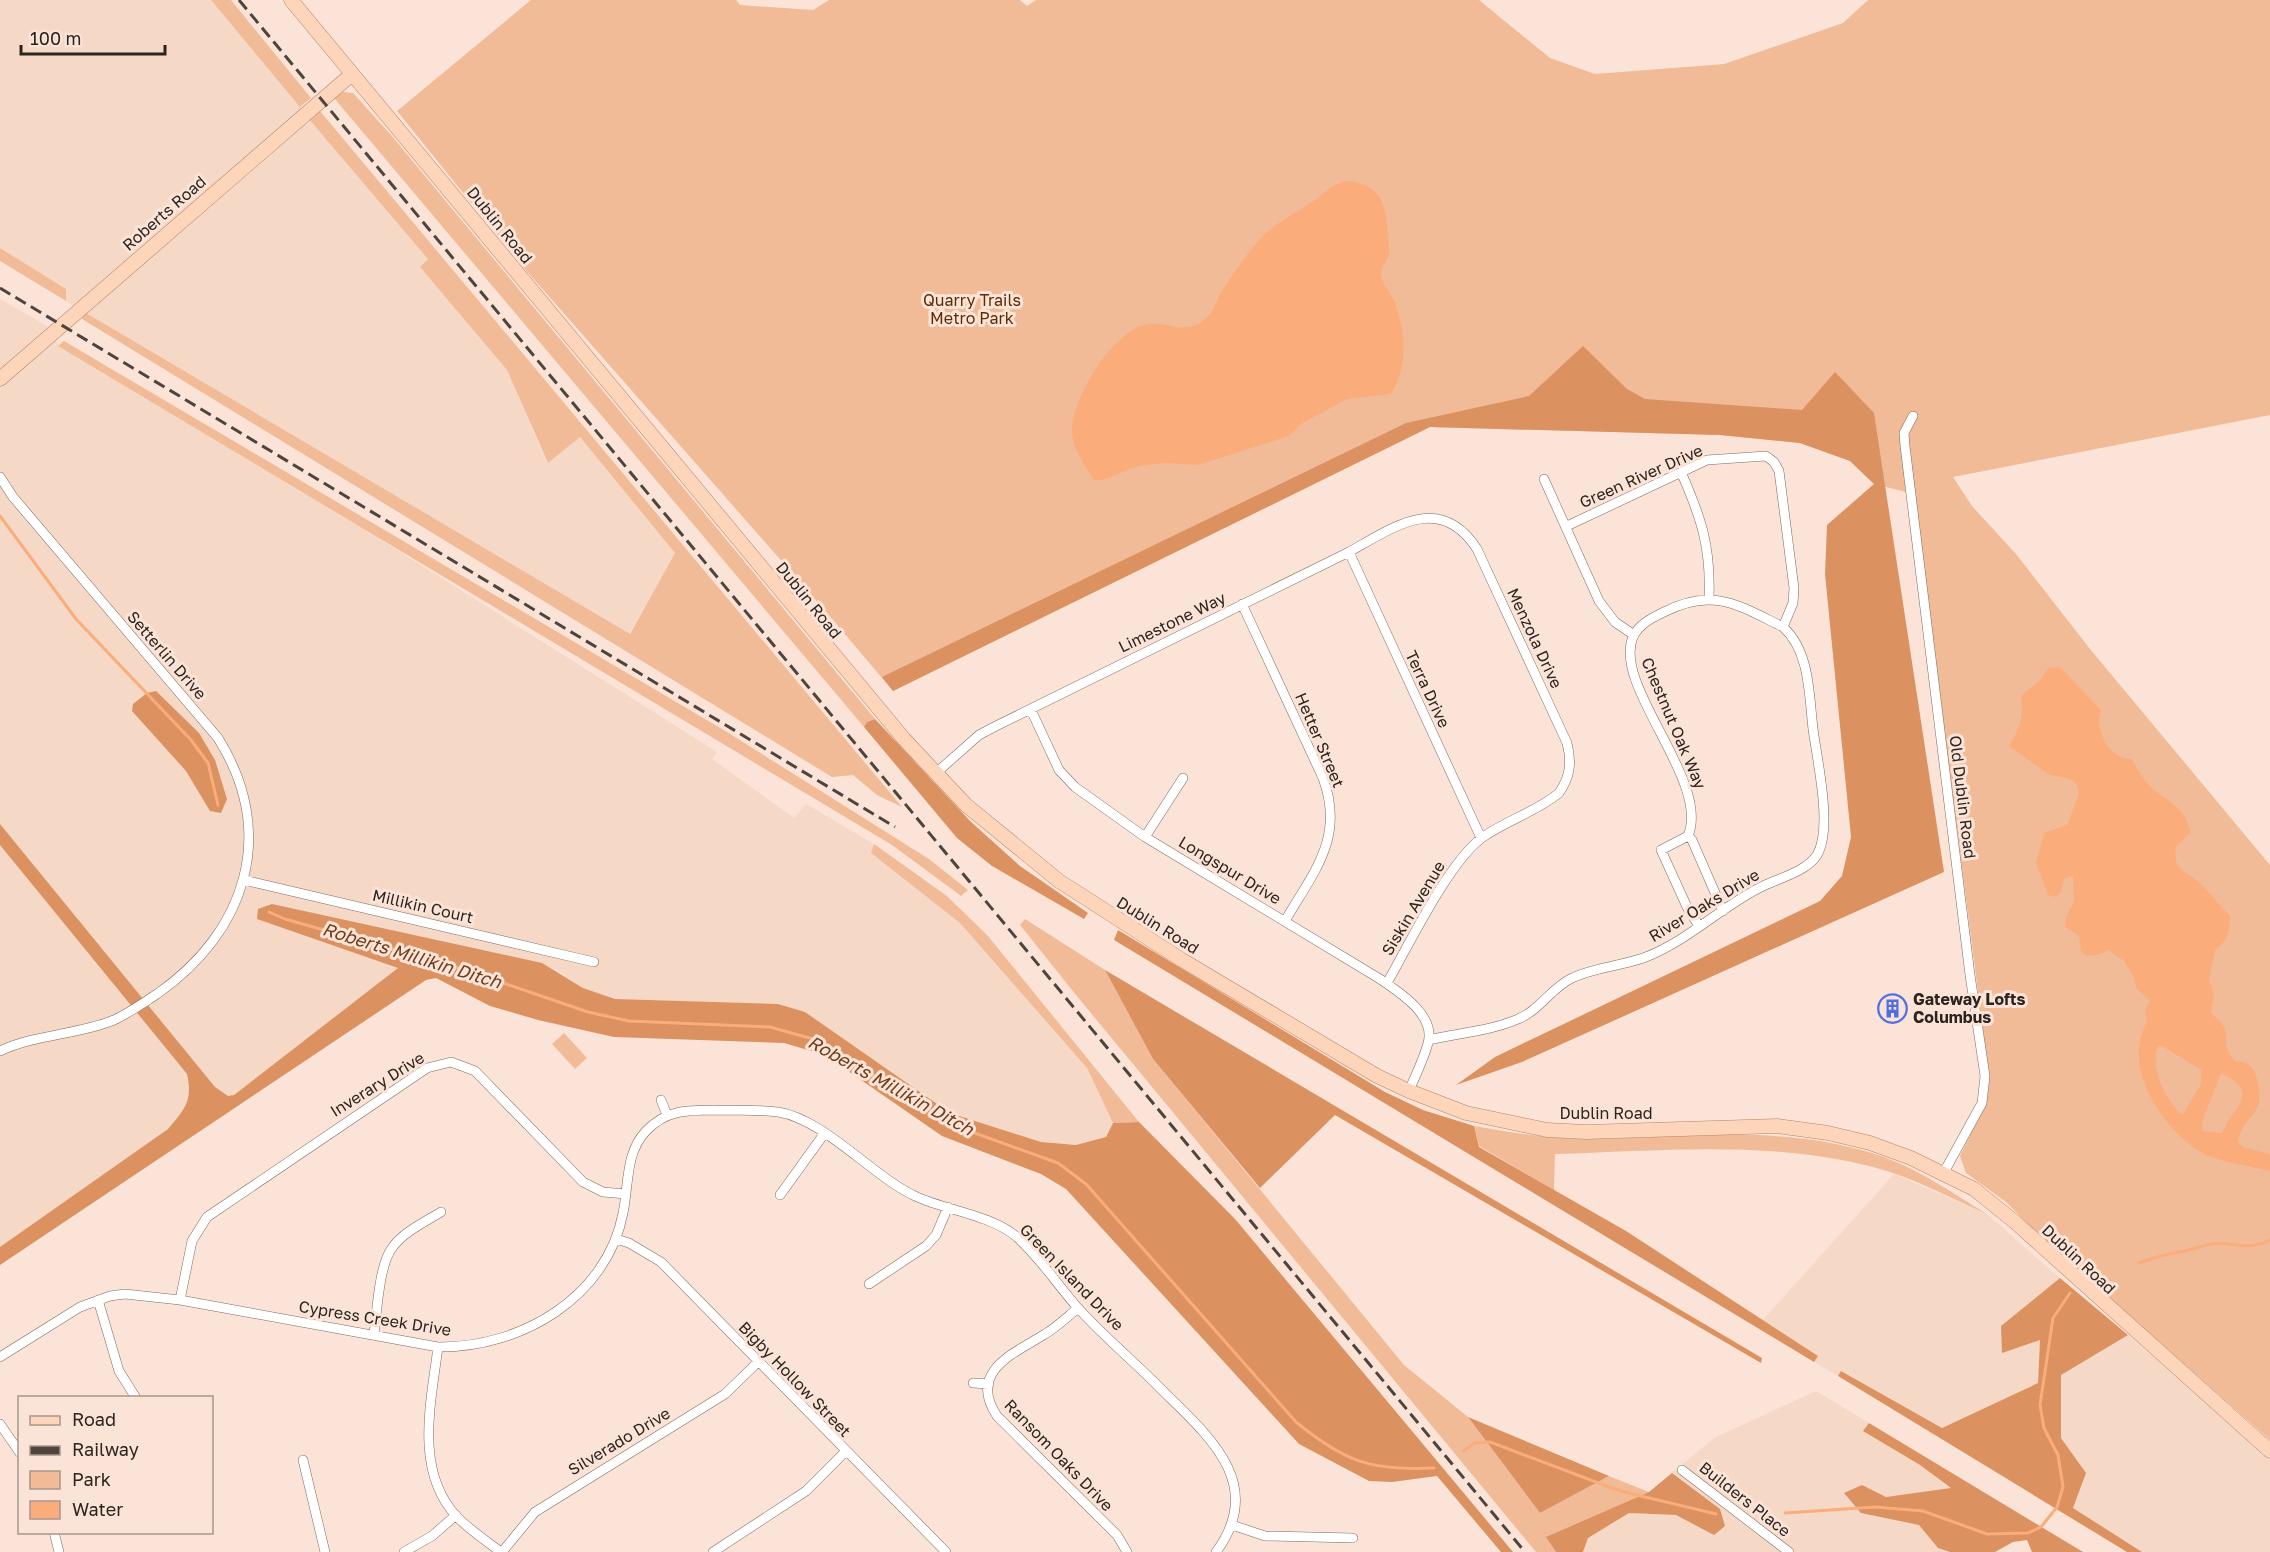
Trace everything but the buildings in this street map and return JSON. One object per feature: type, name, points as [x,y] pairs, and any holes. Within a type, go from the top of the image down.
[{"type":"main road","name":"Dublin Road","points":[[291,0],[399,127],[833,655],[936,773],[986,824],[1059,881],[1182,960],[1377,1076],[1466,1113],[1546,1130],[1586,1132],[1777,1126],[1828,1132],[1870,1143],[1943,1174],[1974,1189],[2015,1222],[2270,1451]]},
{"type":"main road","name":"Roberts Road","points":[[0,379],[352,74]]},
{"type":"street","name":"Old Dublin Road","points":[[1913,416],[1904,433],[1905,446],[1968,964],[1984,1076],[1982,1103],[1943,1174]]},
{"type":"street","name":"Green River Drive","points":[[1567,526],[1707,460],[1766,456],[1774,462],[1779,471],[1794,588],[1793,603],[1783,627]]},
{"type":"street","points":[[1681,472],[1704,527],[1710,575],[1709,597]]},
{"type":"street","name":"Setterlin Drive","points":[[0,477],[13,497],[199,714],[228,754],[247,810],[249,845],[244,880],[225,927],[205,954],[180,977],[133,1010],[109,1022],[75,1032],[39,1038],[0,1051]]},
{"type":"street","points":[[1544,479],[1599,601],[1615,622],[1634,635],[1641,625],[1667,610],[1709,597],[1783,627]]},
{"type":"street","name":"Limestone Way","points":[[936,773],[979,735],[1349,552],[1399,524],[1433,517]]},
{"type":"street","name":"Menzola Drive","points":[[1433,517],[1452,524],[1469,537],[1477,549],[1567,744],[1570,765],[1565,784],[1559,793]]},
{"type":"street","name":"Terra Drive","points":[[1349,552],[1481,838]]},
{"type":"street","name":"Hetter Street","points":[[1242,604],[1323,778],[1331,808],[1332,824],[1324,855],[1285,921]]},
{"type":"street","name":"River Oaks Drive","points":[[1429,1040],[1516,1020],[1540,1006],[1571,978],[1646,957],[1723,911],[1746,894],[1813,862],[1822,842],[1822,801],[1804,662],[1793,635],[1783,627]]},
{"type":"street","name":"Chestnut Oak Way","points":[[1634,635],[1630,653],[1632,664],[1647,704],[1691,798],[1694,824],[1688,836]]},
{"type":"street","name":"Longspur Drive","points":[[1031,710],[1050,753],[1065,778],[1084,794],[1145,837],[1387,983],[1410,1001],[1422,1017],[1429,1040]]},
{"type":"street","points":[[1145,837],[1183,778]]},
{"type":"street","name":"Siskin Avenue","points":[[1387,983],[1449,875],[1481,838],[1559,793]]},
{"type":"street","points":[[1699,926],[1687,907],[1661,850],[1688,836],[1709,875],[1723,911]]},
{"type":"street","name":"Millikin Court","points":[[244,880],[594,962]]},
{"type":"street","points":[[1409,1091],[1429,1040]]},
{"type":"street","name":"Inverary Drive","points":[[180,1300],[192,1240],[198,1228],[212,1213],[393,1089],[427,1068],[443,1062],[460,1063],[475,1071],[591,1188],[603,1192],[626,1194]]},
{"type":"street","points":[[661,1100],[667,1115]]},
{"type":"street","name":"Green Island Drive","points":[[667,1115],[689,1110],[779,1112],[802,1120],[901,1188],[986,1220],[1015,1235],[1078,1308],[1193,1421],[1223,1455],[1229,1468],[1235,1496],[1232,1525]]},
{"type":"street","name":"Cypress Creek Drive","points":[[0,1357],[63,1316],[98,1300],[125,1294],[180,1300],[438,1347],[482,1344],[536,1326],[572,1300],[604,1262],[616,1239],[626,1194],[628,1170],[637,1142],[644,1133],[667,1115]]},
{"type":"street","points":[[780,1195],[824,1134]]},
{"type":"street","points":[[869,1284],[926,1246],[936,1235],[948,1207]]},
{"type":"street","points":[[374,1335],[385,1268],[391,1248],[406,1234],[441,1212]]},
{"type":"street","name":"Bigby Hollow Street","points":[[616,1239],[629,1243],[661,1262],[845,1452],[946,1552]]},
{"type":"street","points":[[98,1300],[119,1371],[135,1396]]},
{"type":"street","points":[[973,1383],[989,1384],[993,1371],[999,1363],[1013,1352],[1047,1333],[1078,1308]]},
{"type":"street","points":[[438,1347],[428,1428],[435,1482],[456,1515],[502,1552]]},
{"type":"street","name":"Silverado Drive","points":[[502,1552],[535,1512],[725,1394],[758,1362]]},
{"type":"street","name":"Ransom Oaks Drive","points":[[989,1384],[989,1399],[997,1416],[1117,1536],[1127,1552]]},
{"type":"street","points":[[0,1424],[18,1450]]},
{"type":"street","points":[[713,1552],[806,1491],[845,1452]]},
{"type":"street","points":[[303,1460],[325,1552]]},
{"type":"street","name":"Builders Place","points":[[1682,1470],[1789,1552]]},
{"type":"street","points":[[404,1552],[432,1536],[456,1515]]},
{"type":"street","points":[[1216,1552],[1232,1525],[1265,1536],[1353,1538]]},
{"type":"street","points":[[54,1534],[59,1552]]},
{"type":"shaded area","points":[[0,0],[211,0],[429,259],[420,267],[507,370],[547,463],[580,437],[675,553],[629,634],[66,301],[66,289],[0,248]]},
{"type":"shaded area","points":[[0,299],[47,326],[59,346],[372,534],[717,752],[712,759],[794,818],[806,804],[874,844],[871,853],[960,923],[1087,1068],[1113,1123],[1106,1137],[1076,1145],[1041,1142],[950,1113],[805,1012],[778,1004],[615,999],[583,988],[556,969],[257,919],[399,968],[234,1095],[228,1096],[215,1087],[0,824]]},
{"type":"shaded area","points":[[1583,346],[1627,389],[1645,399],[1802,410],[1835,372],[1874,413],[1944,872],[1522,1062],[1456,1085],[1495,1057],[1820,901],[1842,876],[1851,837],[1825,574],[1827,525],[1874,484],[1850,461],[1800,443],[1720,435],[1430,427],[893,691],[882,677],[1406,423],[1529,396]]},
{"type":"shaded area","points":[[156,691],[199,733],[215,760],[227,799],[221,813],[210,811],[186,771],[132,711],[133,704],[147,693]]},
{"type":"shaded area","points":[[875,719],[970,821],[1020,866],[1088,913],[1084,919],[992,866],[957,838],[864,727],[867,722]]},
{"type":"shaded area","points":[[0,824],[215,1087],[228,1096],[234,1095],[398,968],[257,919],[258,909],[272,904],[542,963],[583,988],[615,999],[778,1004],[805,1012],[950,1113],[1041,1142],[1076,1145],[1106,1137],[1113,1123],[1139,1122],[1235,1219],[1513,1552],[1501,1552],[1437,1476],[1392,1482],[1369,1481],[1299,1444],[1066,1189],[1041,1174],[942,1136],[825,1055],[784,1043],[614,1037],[538,1020],[490,1006],[436,978],[426,980],[0,1265],[0,1247],[168,1129],[186,1104],[189,1083],[187,1074],[0,845]]},
{"type":"shaded area","points":[[0,845],[187,1074],[190,1090],[186,1107],[168,1129],[0,1247]]},
{"type":"shaded area","points":[[1118,930],[1385,1092],[1423,1110],[1474,1126],[1479,1147],[1626,1231],[1818,1356],[1814,1362],[1114,940]]},
{"type":"shaded area","points":[[1105,970],[1762,1358],[1761,1363],[1335,1115],[1260,1188],[1153,1059]]},
{"type":"shaded area","points":[[1894,1174],[1987,1214],[2060,1278],[2001,1326],[2040,1339],[2038,1383],[1942,1428],[1842,1371],[1838,1376],[1814,1362],[1818,1356],[1763,1320]]},
{"type":"shaded area","points":[[2060,1278],[2128,1335],[2061,1375],[2061,1438],[2086,1473],[2073,1508],[2142,1552],[2127,1552],[1838,1376],[1841,1371],[1942,1428],[2038,1383],[2040,1340],[2002,1353],[2001,1326]]},
{"type":"shaded area","points":[[2128,1335],[2270,1459],[2270,1552],[2142,1552],[2073,1508],[2086,1473],[2061,1438],[2061,1375]]},
{"type":"shaded area","points":[[1816,1391],[1869,1423],[1864,1431],[1920,1465],[1951,1489],[1886,1497],[1862,1486],[1861,1513],[1920,1525],[1938,1548],[1950,1552],[1583,1552],[1588,1538],[1629,1513],[1676,1515],[1720,1509],[1672,1473],[1714,1438]]},
{"type":"shaded area","points":[[1468,1417],[1609,1476],[1540,1513]]},
{"type":"shaded area","points":[[1869,1423],[2083,1552],[2032,1552],[2027,1540],[2013,1542],[1995,1552],[1950,1552],[1938,1548],[1919,1525],[1861,1513],[1844,1493],[1862,1485],[1886,1497],[1951,1488],[1920,1465],[1863,1431]]},
{"type":"shaded area","points":[[1672,1473],[1720,1509],[1725,1526],[1714,1535],[1676,1515],[1629,1513],[1588,1538],[1583,1552],[1556,1552],[1546,1537],[1649,1492]]},
{"type":"green space","points":[[211,0],[231,0],[311,98],[300,107]]},
{"type":"green space","name":"Quarry Trails Metro Park","points":[[531,0],[736,0],[740,5],[813,10],[829,0],[1020,0],[1027,6],[1036,0],[1479,0],[1550,58],[1595,74],[1724,64],[1843,23],[1868,0],[2270,0],[2270,415],[1953,477],[1972,506],[2016,554],[2090,649],[2270,865],[2270,1440],[2040,1236],[2006,1202],[1966,1173],[1960,1156],[1985,1104],[1989,1077],[1914,494],[1874,484],[1850,461],[1800,443],[1720,435],[1430,427],[893,691],[524,268],[397,111]]},
{"type":"green space","points":[[343,92],[353,93],[391,135],[875,719],[867,722],[864,727],[334,98]]},
{"type":"green space","points":[[320,111],[902,807],[877,795],[853,775],[832,777],[82,319],[86,313],[630,634],[675,553],[580,437],[548,463],[507,370],[420,267],[428,259],[309,119]]},
{"type":"green space","points":[[0,248],[66,289],[66,301],[0,261]]},
{"type":"green space","points":[[64,341],[727,732],[929,859],[968,890],[961,896],[892,845],[58,346]]},
{"type":"green space","points":[[874,844],[947,896],[988,936],[1139,1122],[1113,1123],[1087,1068],[960,923],[871,853]]},
{"type":"green space","points":[[1025,919],[1105,970],[1153,1059],[1404,1365],[1468,1417],[1540,1513],[1609,1476],[1649,1492],[1547,1537],[1556,1552],[1536,1552],[1076,995],[1020,925]]},
{"type":"green space","points":[[564,1033],[587,1058],[575,1069],[552,1044]]},
{"type":"green space","points":[[1474,1126],[1578,1139],[1764,1135],[1837,1144],[1875,1154],[1905,1166],[1987,1214],[1888,1171],[1834,1159],[1755,1150],[1555,1154],[1554,1190],[1479,1146]]},
{"type":"water","points":[[1346,181],[1367,186],[1375,191],[1386,214],[1389,252],[1381,275],[1398,312],[1404,348],[1401,371],[1391,394],[1347,399],[1301,424],[1289,436],[1198,465],[1165,463],[1138,466],[1103,480],[1094,480],[1077,450],[1072,431],[1074,417],[1085,387],[1104,357],[1115,344],[1138,327],[1157,324],[1184,327],[1201,322],[1210,314],[1223,289],[1264,235],[1331,187]]},
{"type":"water","points":[[2060,667],[2101,710],[2100,726],[2110,749],[2124,758],[2132,759],[2148,784],[2184,815],[2191,832],[2176,847],[2175,855],[2178,866],[2196,879],[2230,916],[2227,935],[2223,943],[2215,950],[2209,981],[2214,993],[2211,1013],[2225,1028],[2228,1050],[2235,1061],[2248,1064],[2256,1076],[2259,1089],[2257,1107],[2241,1132],[2238,1142],[2243,1147],[2270,1154],[2270,1171],[2207,1155],[2171,1127],[2149,1094],[2142,1076],[2139,1057],[2140,1039],[2147,1022],[2145,1010],[2150,1001],[2136,988],[2134,978],[2124,961],[2108,950],[2095,956],[2081,952],[2079,936],[2065,927],[2066,917],[2074,901],[2073,876],[2064,879],[2061,892],[2056,897],[2048,895],[2036,863],[2044,833],[2067,825],[2079,794],[2077,785],[2073,780],[2048,774],[2009,746],[2020,722],[2021,696],[2040,680],[2048,668]],"holes":[[[2162,1046],[2201,1070],[2201,1084],[2184,1113],[2181,1114],[2160,1082],[2156,1055],[2158,1047]],[[2221,1073],[2234,1080],[2240,1087],[2241,1101],[2222,1133],[2203,1131],[2202,1122]]]},
{"type":"waterway","name":"Roberts Millikin Ditch","points":[[0,516],[76,619],[191,740],[208,763],[218,805]]},
{"type":"waterway","name":"Roberts Millikin Ditch","points":[[269,912],[285,919],[462,969],[588,1012],[629,1021],[770,1027],[813,1039],[958,1127],[1058,1163],[1086,1184],[1296,1422],[1313,1436],[1360,1461],[1393,1468],[1434,1468]]},
{"type":"waterway","name":"Roberts Millikin Ditch","points":[[2139,1263],[2208,1245],[2220,1243],[2246,1246],[2270,1240]]},
{"type":"waterway","name":"Roberts Millikin Ditch","points":[[1785,1513],[1875,1507],[1923,1511],[1987,1534],[2028,1533],[2041,1527],[2057,1507],[2063,1487],[2058,1455],[2044,1428],[2040,1405],[2053,1318],[2070,1293]]},
{"type":"waterway","name":"Roberts Millikin Ditch","points":[[1463,1451],[1475,1443],[1490,1442],[1620,1491],[1716,1514]]},
{"type":"railway","points":[[239,0],[1525,1552]]},
{"type":"railway","points":[[0,288],[895,827]]},
{"type":"place","name":"Gateway Lofts Columbus","points":[[1892,1008]]}]
